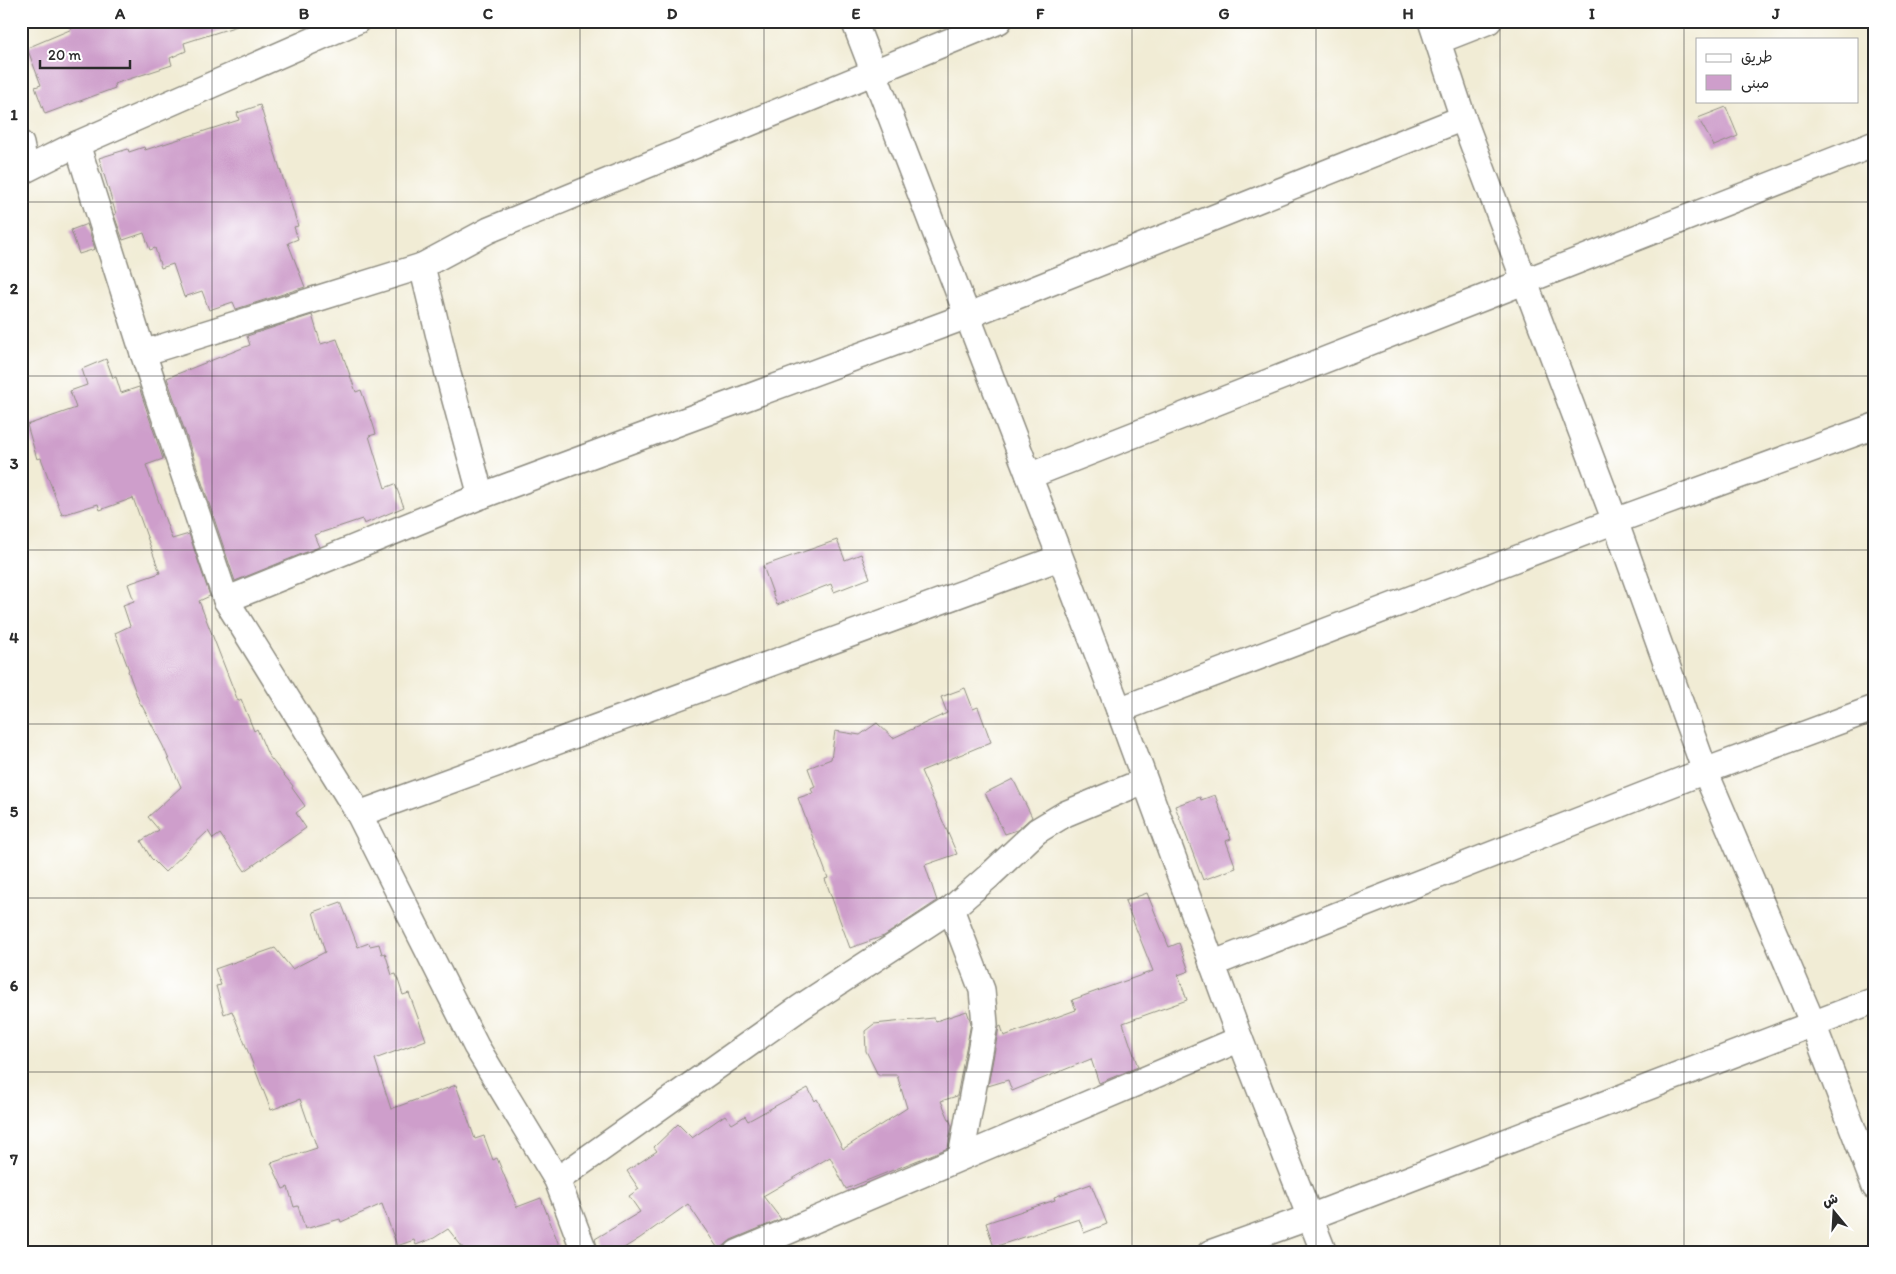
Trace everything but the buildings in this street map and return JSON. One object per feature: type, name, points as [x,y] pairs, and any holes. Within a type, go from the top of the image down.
[{"type":"street","points":[[21,144],[24,171],[77,144],[357,21]]},
{"type":"street","points":[[854,21],[1119,710],[1240,1039],[1324,1253]]},
{"type":"street","points":[[143,353],[422,266],[488,230],[999,21]]},
{"type":"street","points":[[1489,21],[1435,31],[1463,118],[1526,280],[1705,771],[1813,1024],[1875,1187]]},
{"type":"street","points":[[226,600],[480,496],[967,316],[1463,118]]},
{"type":"street","points":[[77,144],[143,353],[226,600],[359,814],[476,1046],[557,1180],[585,1253]]},
{"type":"street","points":[[1029,476],[1875,144]]},
{"type":"street","points":[[422,266],[480,496]]},
{"type":"street","points":[[1119,710],[1615,522],[1875,426]]},
{"type":"street","points":[[359,814],[1059,558]]},
{"type":"street","points":[[1212,964],[1705,771],[1875,708]]},
{"type":"street","points":[[557,1180],[801,1007],[951,908],[989,876],[1037,831],[1065,814],[1144,781]]},
{"type":"street","points":[[951,908],[982,990],[985,1024],[961,1157]]},
{"type":"street","points":[[1210,1253],[1310,1217],[1875,1000]]},
{"type":"street","points":[[737,1253],[1240,1039]]}]
